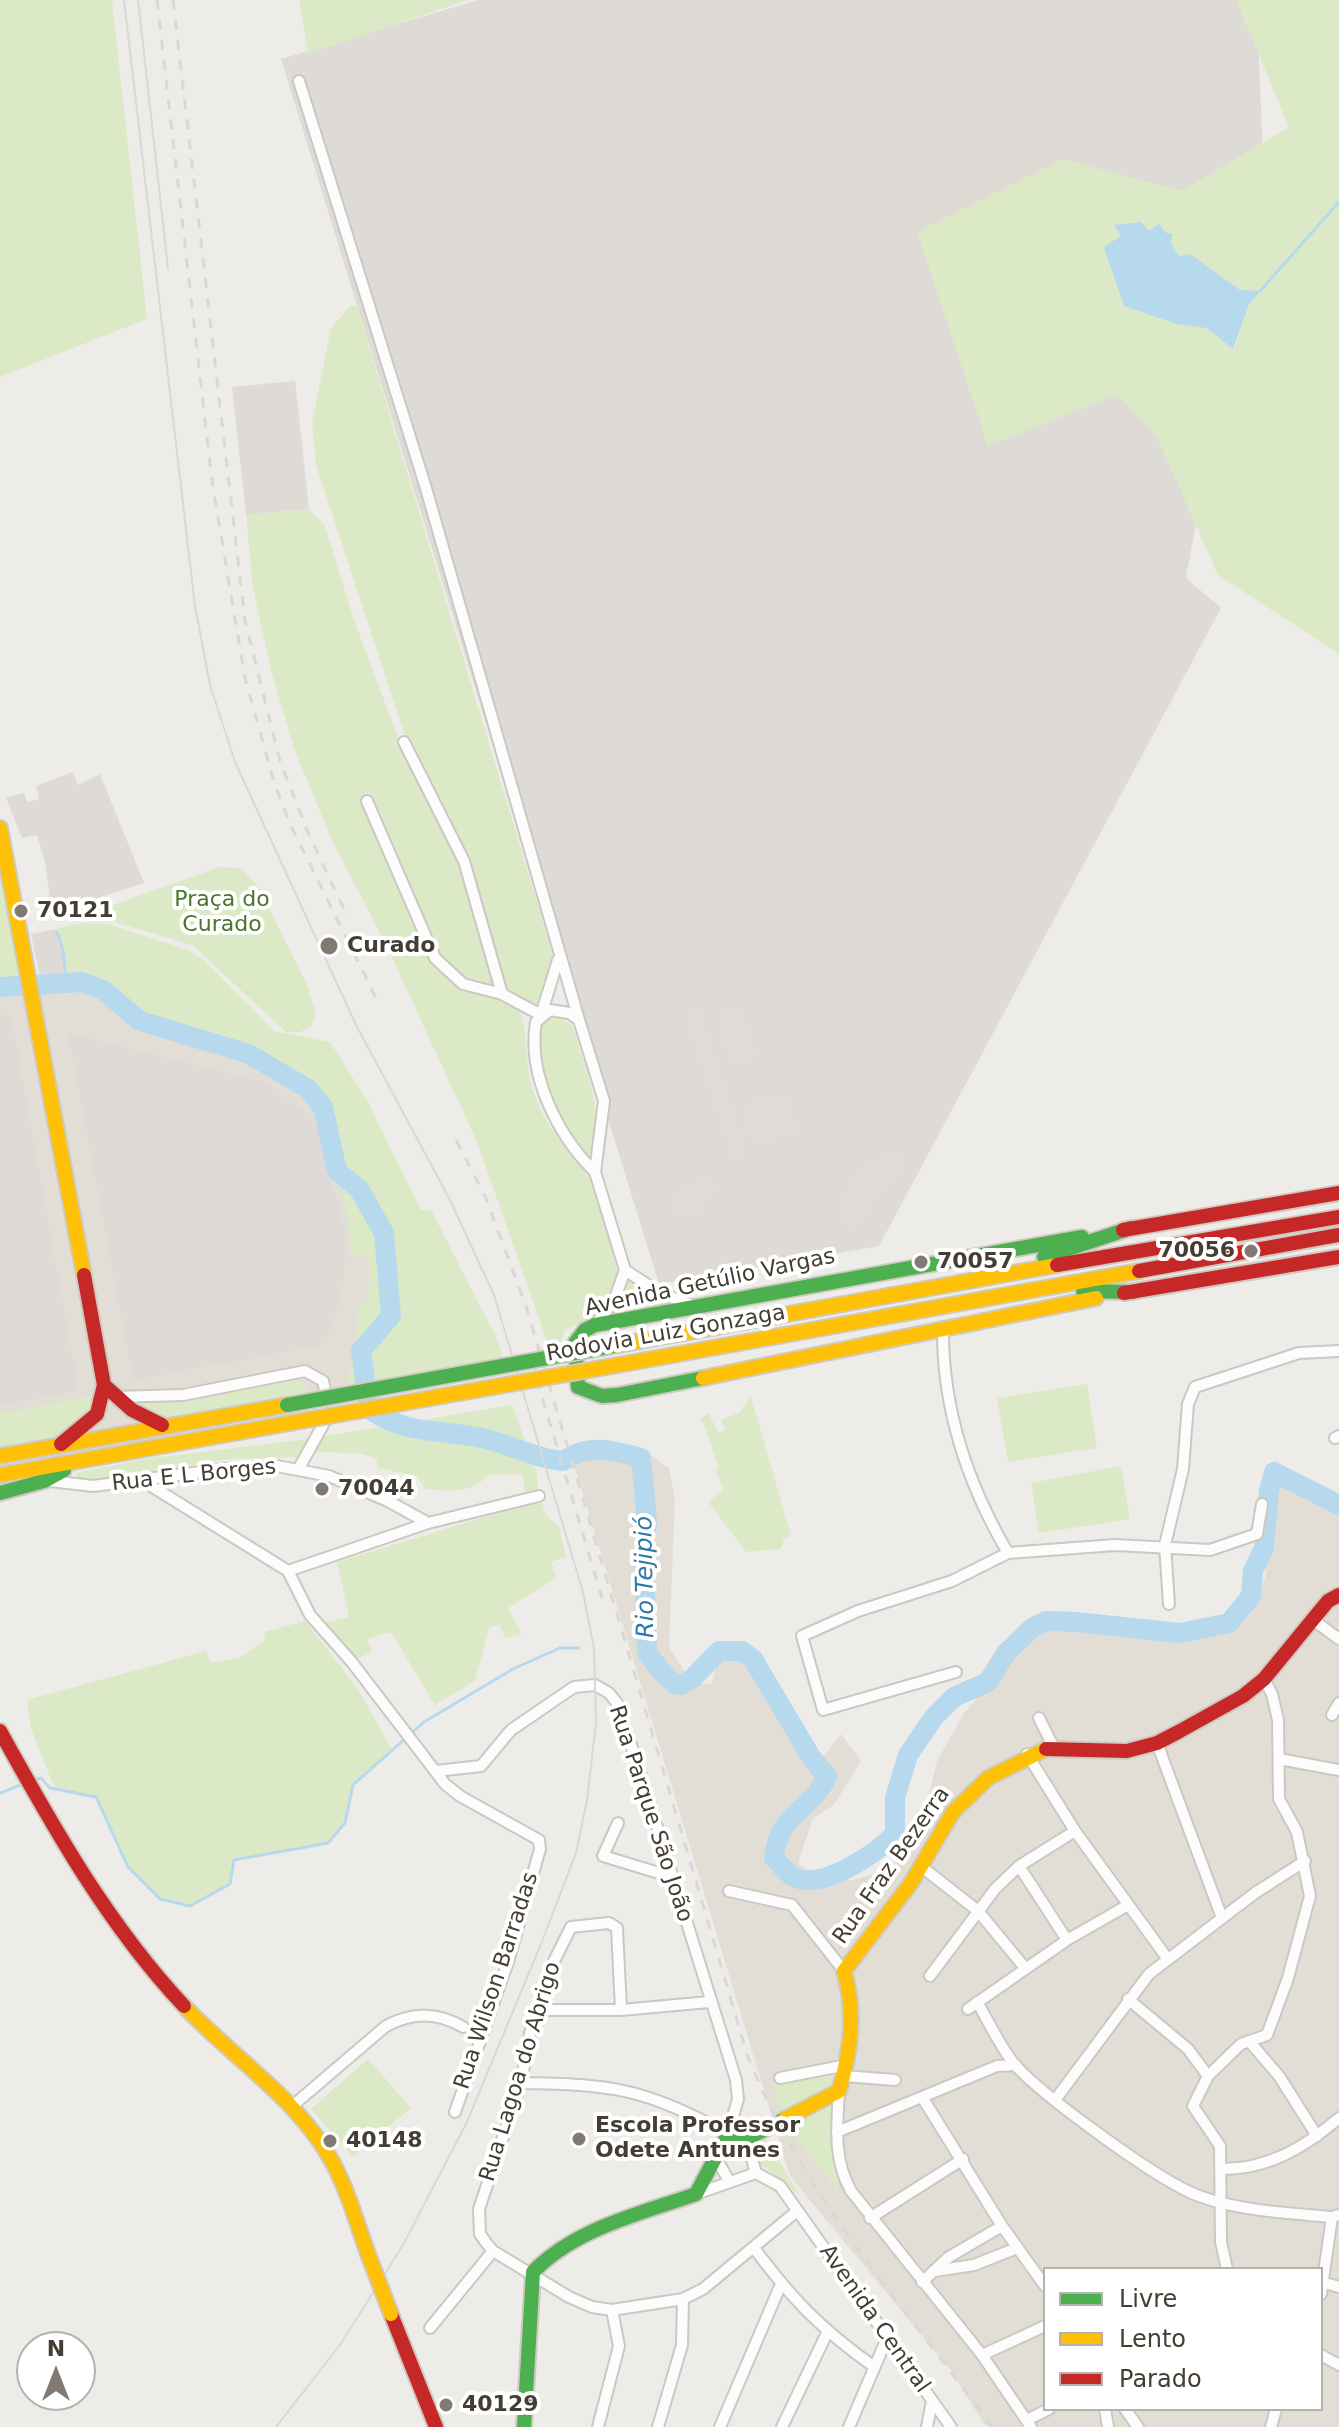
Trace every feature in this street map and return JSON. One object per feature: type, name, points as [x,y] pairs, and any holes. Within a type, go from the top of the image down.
[{"type":"main road","points":[[0,828],[38,1015],[104,1385],[97,1414],[61,1444]]},
{"type":"main road","name":"Avenida Getúlio Vargas","points":[[1339,1193],[595,1325],[579,1332],[574,1357],[578,1387],[602,1396],[943,1327],[1339,1257]]},
{"type":"main road","name":"Rodovia Luiz Gonzaga","points":[[0,1456],[977,1278],[1339,1217]]},
{"type":"main road","points":[[977,1278],[1131,1228]]},
{"type":"main road","name":"Rodovia Luiz Gonzaga","points":[[0,1475],[1339,1235]]},
{"type":"main road","points":[[1039,1290],[1133,1292]]},
{"type":"main road","points":[[104,1385],[115,1397],[162,1425]]},
{"type":"main road","points":[[0,1493],[44,1481],[85,1459]]},
{"type":"main road","name":"Rua Fraz Bezerra","points":[[844,1971],[922,1867],[963,1801],[988,1778],[1027,1754],[1054,1748],[1127,1751],[1157,1743],[1233,1703],[1264,1679],[1328,1601],[1339,1595]]},
{"type":"main road","points":[[0,1731],[24,1775],[111,1911],[168,1990],[210,2034],[290,2108],[329,2157],[436,2427]]},
{"type":"main road","points":[[524,2427],[533,2272],[542,2260],[578,2240],[696,2194],[728,2134],[746,2138],[843,2077],[854,2010],[844,1971]]},
{"type":"street","points":[[299,81],[425,485],[559,958],[604,1101],[595,1172],[625,1270],[614,1301],[595,1325]]},
{"type":"street","points":[[404,742],[464,861],[502,994]]},
{"type":"street","points":[[367,801],[435,958],[447,973],[463,984],[502,994],[541,1015],[558,1010],[579,1020]]},
{"type":"street","points":[[559,958],[536,1022],[533,1047],[547,1095],[572,1149],[595,1172]]},
{"type":"street","points":[[625,1270],[660,1293],[694,1306]]},
{"type":"street","points":[[943,1327],[949,1403],[965,1465],[977,1497],[1008,1553]]},
{"type":"street","points":[[1169,1604],[1165,1545],[1183,1469],[1188,1404],[1195,1387],[1305,1351],[1339,1351]]},
{"type":"street","points":[[115,1397],[183,1395],[310,1371],[323,1381],[329,1415],[299,1468]]},
{"type":"street","name":"Rua E L Borges","points":[[44,1481],[93,1486],[254,1466],[299,1468],[361,1488],[428,1523]]},
{"type":"street","points":[[140,1479],[288,1571],[310,1615],[351,1661],[436,1771]]},
{"type":"street","points":[[288,1571],[428,1523],[539,1496]]},
{"type":"street","points":[[956,1672],[823,1710],[802,1636],[858,1611],[952,1581],[1008,1553],[1049,1548],[1165,1545],[1210,1550],[1257,1534],[1262,1504]]},
{"type":"street","points":[[1312,1619],[1339,1639]]},
{"type":"street","points":[[1227,2267],[1221,2242],[1222,2169],[1218,2139],[1194,2109],[1208,2076],[1241,2044],[1267,2035],[1285,1990],[1310,1904],[1305,1861],[1297,1832],[1279,1799],[1278,1720],[1272,1694],[1264,1679]]},
{"type":"street","name":"Rua Parque São João","points":[[436,1771],[481,1766],[500,1742],[525,1720],[574,1687],[595,1685],[609,1693],[617,1703],[738,2090],[728,2134]]},
{"type":"street","points":[[1332,1715],[1339,1703]]},
{"type":"street","points":[[1039,1718],[1054,1748]]},
{"type":"street","points":[[1157,1743],[1222,1918]]},
{"type":"street","points":[[1027,1754],[1075,1831],[1167,1958]]},
{"type":"street","points":[[1279,1759],[1339,1770]]},
{"type":"street","name":"Rua Wilson Barradas","points":[[436,1771],[460,1796],[534,1837],[540,1849],[508,1962],[455,2112]]},
{"type":"street","points":[[618,1823],[603,1856],[672,1877]]},
{"type":"street","points":[[930,1976],[978,1911],[1019,1866],[1075,1831]]},
{"type":"street","points":[[1055,2100],[1128,1999],[1167,1958],[1305,1861]]},
{"type":"street","points":[[1019,1866],[1067,1940]]},
{"type":"street","points":[[922,1867],[978,1911],[1025,1968]]},
{"type":"street","points":[[729,1891],[792,1905],[844,1971]]},
{"type":"street","points":[[1128,1905],[1067,1940],[972,2006],[1016,2065],[1055,2100],[1177,2185],[1200,2197],[1335,2216],[1323,2288],[1339,2287]]},
{"type":"street","name":"Rua Lagoa do Abrigo","points":[[493,2251],[480,2234],[479,2209],[521,2083],[527,2045],[568,1930],[575,1925],[614,1924],[618,1933],[621,2010]]},
{"type":"street","points":[[1128,1999],[1188,2049],[1208,2076]]},
{"type":"street","points":[[540,2010],[621,2010],[709,2002]]},
{"type":"street","points":[[290,2108],[386,2026],[402,2018],[437,2016],[463,2027]]},
{"type":"street","points":[[1249,2041],[1279,2076],[1317,2136]]},
{"type":"street","points":[[837,2132],[997,2066],[1016,2065]]},
{"type":"street","points":[[843,2077],[837,2132],[842,2175],[851,2191],[982,2355],[1029,2423],[1046,2411]]},
{"type":"street","points":[[780,2078],[895,2080]]},
{"type":"street","points":[[521,2083],[592,2085],[642,2093],[671,2103],[728,2134]]},
{"type":"street","points":[[922,2097],[1002,2226],[1043,2283]]},
{"type":"street","points":[[1222,2169],[1250,2169],[1274,2161],[1317,2136],[1339,2118]]},
{"type":"street","points":[[696,2194],[756,2173],[746,2138]]},
{"type":"street","points":[[715,2156],[729,2181]]},
{"type":"street","points":[[870,2218],[963,2159]]},
{"type":"street","name":"Avenida Central","points":[[756,2173],[780,2186],[951,2427]]},
{"type":"street","points":[[430,2328],[493,2251],[533,2272],[569,2297],[592,2307],[612,2310],[683,2299],[703,2289],[797,2211]]},
{"type":"street","points":[[922,2282],[949,2257],[1002,2226]]},
{"type":"street","points":[[754,2248],[781,2284],[827,2333],[873,2366]]},
{"type":"street","points":[[935,2271],[974,2265],[1017,2248]]},
{"type":"street","points":[[720,2427],[781,2284]]},
{"type":"street","points":[[658,2427],[682,2345],[683,2299]]},
{"type":"street","points":[[598,2427],[619,2346],[612,2310]]},
{"type":"street","points":[[982,2355],[1043,2327]]},
{"type":"street","points":[[782,2427],[827,2333]]},
{"type":"street","points":[[849,2427],[887,2338]]},
{"type":"street","points":[[927,2427],[932,2401]]},
{"type":"shaded area","points":[[478,0],[1241,0],[1257,13],[1263,158],[1186,578],[1221,608],[879,1246],[659,1284],[281,59]]},
{"type":"shaded area","points":[[295,381],[309,509],[246,515],[232,387]]},
{"type":"shaded area","points":[[73,772],[78,785],[100,774],[144,883],[52,913],[45,862],[37,835],[22,838],[6,798],[24,793],[27,802],[39,799],[36,786]]},
{"type":"shaded area","points":[[55,929],[63,950],[66,982],[41,982],[31,934]]},
{"type":"shaded area","points":[[93,983],[285,1060],[368,1146],[391,1393],[0,1470],[0,996],[28,988]]},
{"type":"shaded area","points":[[741,1007],[758,1057],[732,1065],[716,1015]]},
{"type":"shaded area","points":[[701,1010],[747,1159],[734,1163],[686,1015]]},
{"type":"shaded area","points":[[11,1014],[79,1391],[0,1405],[0,1015]]},
{"type":"shaded area","points":[[68,1033],[266,1082],[316,1121],[347,1239],[342,1293],[325,1345],[133,1380]]},
{"type":"shaded area","points":[[786,1092],[798,1133],[752,1146],[740,1106]]},
{"type":"shaded area","points":[[899,1148],[907,1163],[854,1230],[839,1219],[850,1179],[860,1167]]},
{"type":"shaded area","points":[[711,1177],[717,1195],[702,1200],[705,1209],[679,1218],[670,1192]]},
{"type":"shaded area","points":[[628,1449],[651,1455],[669,1468],[675,1498],[669,1648],[694,1685],[712,1683],[717,1665],[734,1654],[759,1655],[775,1690],[820,1761],[841,1734],[861,1761],[834,1805],[813,1818],[798,1863],[822,1880],[852,1880],[889,1869],[911,1849],[918,1834],[915,1814],[928,1798],[937,1761],[964,1713],[1030,1638],[1066,1623],[1177,1636],[1217,1630],[1226,1614],[1248,1608],[1265,1579],[1274,1485],[1281,1478],[1309,1478],[1339,1497],[1339,2427],[991,2427],[984,2424],[952,2372],[790,2176],[573,1461]]},
{"type":"green space","points":[[0,0],[112,0],[147,319],[0,377]]},
{"type":"green space","points":[[299,0],[468,0],[308,54]]},
{"type":"green space","points":[[1236,0],[1339,0],[1339,654],[1218,575],[1156,435],[1117,395],[988,446],[917,232],[1063,159],[1182,191],[1289,127]],"holes":[[[1141,222],[1149,232],[1166,233],[1179,256],[1190,254],[1240,290],[1259,292],[1249,305],[1234,349],[1207,328],[1177,324],[1124,306],[1104,248],[1121,236],[1115,226]]]},
{"type":"green space","points":[[351,305],[357,307],[554,958],[539,1005],[505,990],[467,858],[450,817],[404,733],[316,465],[312,422],[331,328]]},
{"type":"green space","points":[[309,509],[325,526],[354,620],[400,743],[460,865],[500,1000],[518,1006],[531,1084],[540,1108],[591,1182],[605,1221],[618,1274],[599,1314],[565,1330],[560,1346],[550,1350],[477,1142],[388,949],[331,838],[295,751],[271,671],[253,588],[246,515]]},
{"type":"green space","name":"Praça do Curado","points":[[220,867],[241,868],[258,886],[306,982],[316,1013],[311,1027],[300,1032],[286,1032],[192,945],[87,914]]},
{"type":"green space","points":[[0,870],[19,977],[25,976],[28,988],[0,996]]},
{"type":"green space","points":[[82,923],[108,924],[188,950],[204,960],[274,1031],[330,1042],[368,1102],[421,1210],[431,1210],[498,1341],[504,1362],[352,1388],[346,1378],[356,1353],[358,1309],[369,1298],[369,1259],[351,1255],[346,1210],[322,1106],[308,1088],[266,1060],[242,1050],[144,1022],[91,987],[66,982],[63,950],[55,929]]},
{"type":"green space","points":[[554,1015],[572,1025],[588,1074],[596,1112],[596,1130],[586,1159],[557,1112],[540,1058],[541,1023]]},
{"type":"green space","points":[[627,1277],[684,1306],[602,1320],[622,1292]]},
{"type":"green space","points":[[297,1374],[307,1392],[169,1418],[152,1416],[124,1400]]},
{"type":"green space","points":[[1087,1384],[1097,1448],[1008,1462],[997,1398]]},
{"type":"green space","points":[[93,1396],[88,1410],[70,1429],[43,1439],[0,1447],[0,1414]]},
{"type":"green space","points":[[751,1396],[791,1536],[784,1539],[781,1549],[746,1552],[708,1502],[724,1490],[716,1472],[719,1466],[700,1418],[709,1414],[718,1432],[725,1430],[721,1421],[740,1412]]},
{"type":"green space","points":[[512,1405],[537,1473],[538,1489],[525,1492],[522,1474],[488,1475],[475,1485],[459,1490],[425,1489],[417,1476],[378,1468],[376,1458],[359,1453],[302,1452],[297,1457],[228,1459],[96,1482],[79,1481],[76,1473],[144,1459],[308,1439]]},
{"type":"green space","points":[[1121,1466],[1130,1519],[1039,1533],[1031,1483]]},
{"type":"green space","points":[[542,1503],[546,1515],[559,1527],[566,1557],[551,1562],[556,1578],[508,1608],[522,1634],[505,1638],[500,1625],[489,1628],[475,1681],[435,1705],[391,1632],[367,1639],[372,1652],[355,1660],[322,1623],[349,1617],[337,1562],[505,1511]]},
{"type":"green space","points":[[305,1621],[356,1686],[393,1751],[354,1785],[345,1823],[328,1843],[234,1860],[230,1884],[190,1906],[160,1899],[128,1867],[96,1798],[56,1788],[31,1729],[27,1700],[206,1651],[211,1663],[239,1658],[265,1640],[264,1632]]},
{"type":"green space","points":[[368,2059],[411,2108],[353,2157],[311,2109]]},
{"type":"green space","points":[[843,2068],[835,2087],[782,2113],[771,2081]]},
{"type":"green space","points":[[834,2099],[838,2192],[787,2127]]},
{"type":"green space","points":[[763,2133],[800,2196],[754,2159],[751,2141]]},
{"type":"water","points":[[1141,222],[1149,231],[1159,224],[1166,233],[1172,233],[1171,244],[1179,256],[1190,254],[1240,290],[1260,291],[1249,305],[1233,349],[1207,328],[1177,324],[1124,306],[1104,247],[1121,236],[1114,225]]},
{"type":"waterway","points":[[1260,291],[1339,202]]},
{"type":"waterway","points":[[57,932],[63,950],[66,982]]},
{"type":"waterway","name":"Rio Tejipió","points":[[0,987],[82,982],[103,990],[140,1021],[249,1054],[308,1089],[323,1107],[337,1171],[359,1189],[384,1233],[391,1316],[361,1351],[369,1409],[412,1428],[486,1439],[533,1455],[563,1461],[591,1450],[641,1458],[647,1523],[644,1554],[647,1653],[661,1671],[675,1684],[681,1685],[692,1679],[719,1651],[742,1651],[753,1659],[811,1757],[827,1777],[813,1798],[788,1822],[777,1843],[774,1858],[792,1876],[804,1880],[832,1875],[862,1860],[895,1834],[895,1798],[908,1755],[934,1717],[954,1697],[988,1682],[1006,1653],[1032,1628],[1046,1621],[1076,1622],[1180,1633],[1229,1623],[1251,1596],[1253,1571],[1264,1548],[1269,1491],[1274,1472],[1339,1505]]},
{"type":"waterway","points":[[34,1780],[41,1778],[50,1788],[96,1797],[128,1867],[160,1899],[190,1906],[230,1884],[234,1860],[328,1843],[345,1823],[353,1785],[424,1722],[513,1669],[560,1648],[579,1648]]},
{"type":"waterway","points":[[0,1793],[23,1784]]},
{"type":"tram line","points":[[124,0],[195,606],[210,685],[235,762],[356,1025],[449,1198],[494,1295],[583,1592],[594,1649],[596,1723],[587,1800],[576,1853],[541,1944],[467,2122],[403,2245],[340,2345],[276,2427]]},
{"type":"tram line","points":[[138,0],[168,269]]},
{"type":"railway","points":[[157,0],[212,481],[245,678],[274,782],[290,824],[378,1002]]},
{"type":"railway","points":[[173,0],[245,621],[280,761],[306,828],[348,918]]},
{"type":"railway","points":[[456,1140],[485,1196],[526,1306],[747,2054],[769,2105],[825,2202],[992,2427]]},
{"type":"railway","points":[[531,1360],[602,1598]]},
{"type":"traffic: fast","points":[[1044,1257],[1131,1228]]},
{"type":"traffic: fast","points":[[703,1378],[602,1396],[578,1387],[575,1343],[585,1330],[595,1325],[1082,1237]]},
{"type":"traffic: fast","points":[[1083,1291],[1133,1292]]},
{"type":"traffic: fast","points":[[287,1405],[613,1346]]},
{"type":"traffic: fast","points":[[0,1493],[44,1481],[64,1470]]},
{"type":"traffic: fast","points":[[524,2427],[533,2272],[550,2257],[589,2233],[696,2194],[728,2134],[750,2137],[785,2119]]},
{"type":"traffic: slow","points":[[0,828],[84,1275]]},
{"type":"traffic: slow","points":[[613,1346],[1057,1265]]},
{"type":"traffic: slow","points":[[618,1365],[1139,1271]]},
{"type":"traffic: slow","points":[[703,1378],[1096,1298]]},
{"type":"traffic: slow","points":[[290,1423],[618,1365]]},
{"type":"traffic: slow","points":[[0,1456],[287,1405]]},
{"type":"traffic: slow","points":[[0,1475],[290,1423]]},
{"type":"traffic: slow","points":[[785,2119],[839,2091],[847,2061],[851,2017],[844,1971],[911,1883],[953,1812],[988,1778],[1046,1749]]},
{"type":"traffic: slow","points":[[184,2006],[280,2095],[315,2134],[341,2180],[368,2254]]},
{"type":"traffic: slow","points":[[368,2254],[391,2314]]},
{"type":"traffic: jam","points":[[1123,1230],[1339,1193]]},
{"type":"traffic: jam","points":[[1057,1265],[1339,1217]]},
{"type":"traffic: jam","points":[[1139,1271],[1339,1235]]},
{"type":"traffic: jam","points":[[1124,1293],[1339,1257]]},
{"type":"traffic: jam","points":[[61,1444],[97,1414],[104,1385],[84,1275]]},
{"type":"traffic: jam","points":[[104,1385],[132,1410],[162,1425]]},
{"type":"traffic: jam","points":[[1046,1749],[1127,1751],[1157,1743],[1180,1731],[1243,1696],[1264,1679],[1328,1601],[1339,1595]]},
{"type":"traffic: jam","points":[[0,1731],[61,1839],[106,1909],[184,2006]]},
{"type":"traffic: jam","points":[[391,2314],[436,2427]]},
{"type":"place","name":"70121","points":[[21,911]]},
{"type":"place","name":"Curado","points":[[329,946]]},
{"type":"place","name":"70056","points":[[1251,1251]]},
{"type":"place","name":"70057","points":[[921,1262]]},
{"type":"place","name":"70044","points":[[322,1489]]},
{"type":"place","name":"Escola Professor Odete Antunes","points":[[579,2139]]},
{"type":"place","name":"40148","points":[[330,2141]]},
{"type":"place","name":"40129","points":[[446,2405]]}]
